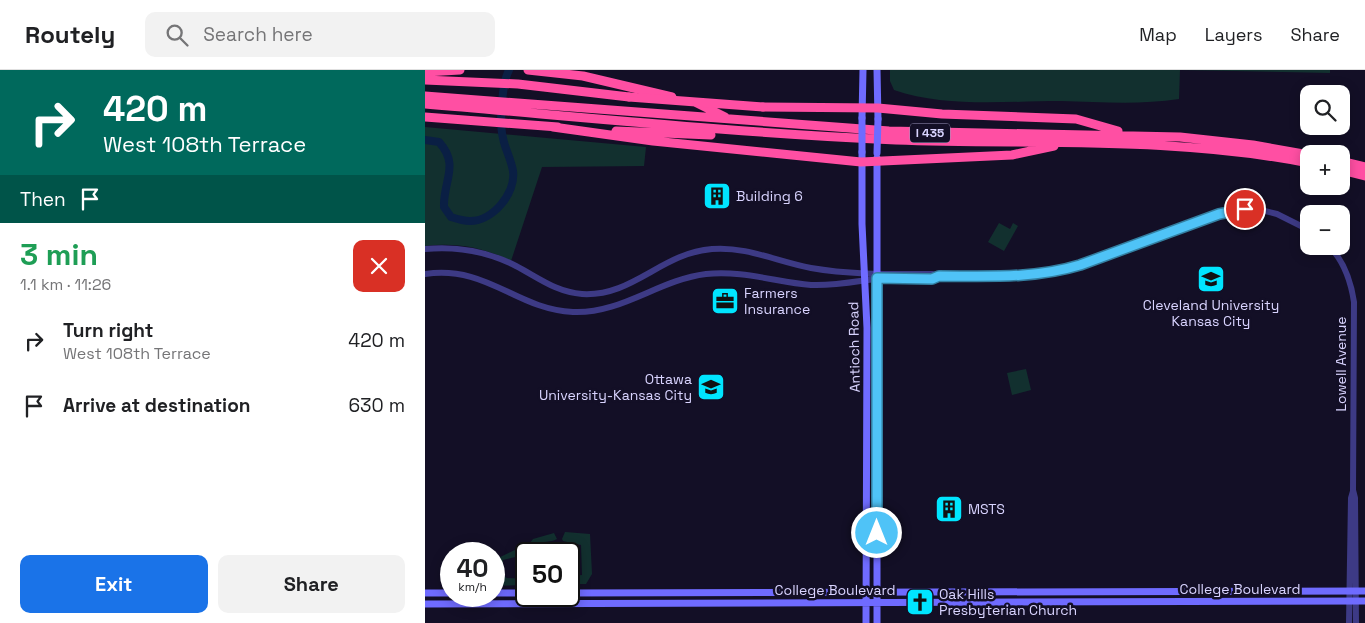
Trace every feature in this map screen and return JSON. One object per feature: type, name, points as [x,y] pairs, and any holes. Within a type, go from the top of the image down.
[{"type":"highway","points":[[425,72],[460,70]]},
{"type":"highway","points":[[528,70],[607,81],[700,104],[730,120]]},
{"type":"highway","points":[[425,80],[538,86],[629,97],[763,107],[878,108],[943,114],[1076,119],[1130,134]]},
{"type":"highway","points":[[425,86],[470,82]]},
{"type":"highway","name":"I 435","points":[[425,96],[468,104]]},
{"type":"highway","name":"I 435","points":[[425,104],[468,104],[897,132],[1130,134],[1214,140],[1300,153]]},
{"type":"highway","name":"I 435","points":[[525,108],[741,132],[894,140],[1071,142],[1199,147],[1300,162]]},
{"type":"highway","points":[[425,117],[553,127],[721,135],[741,132]]},
{"type":"highway","points":[[553,127],[653,141],[861,162],[877,157],[1012,155],[1071,142]]},
{"type":"highway","points":[[1350,164],[1365,167]]},
{"type":"highway","points":[[1350,172],[1365,176]]},
{"type":"main road","name":"Antioch Road","points":[[863,70],[861,162],[867,427],[866,623]]},
{"type":"main road","name":"Antioch Road","points":[[877,70],[877,623]]},
{"type":"main road","points":[[867,427],[871,432],[872,445],[876,449]]},
{"type":"main road","points":[[867,449],[871,456],[872,466],[877,470]]},
{"type":"main road","name":"College Boulevard","points":[[580,593],[1365,591]]},
{"type":"main road","points":[[425,593],[440,593]]},
{"type":"main road","name":"College Boulevard","points":[[425,604],[1365,601]]},
{"type":"street","points":[[425,274],[450,272],[468,275],[493,283],[534,304],[554,310],[576,312],[618,306],[668,284],[705,274],[747,274],[809,284],[831,285],[864,277],[877,276],[932,279],[939,276],[1025,276],[1057,272],[1232,210],[1261,210],[1277,214],[1300,226]]},
{"type":"street","points":[[425,249],[457,248],[489,254],[519,268],[547,285],[582,294],[615,290],[636,281],[669,260],[713,249],[748,252],[813,269],[864,277]]},
{"type":"street","name":"Lowell Avenue","points":[[1336,255],[1342,263],[1349,280],[1354,302],[1353,490],[1355,498],[1353,601],[1356,623]]},
{"type":"street","name":"Lowell Avenue","points":[[1349,623],[1353,601]]},
{"type":"green space","points":[[890,70],[1180,70],[1179,99],[1120,103],[1061,101],[976,102],[934,99],[894,90],[890,81]]},
{"type":"green space","points":[[1180,70],[1330,70],[1330,73]]},
{"type":"green space","points":[[425,127],[646,147],[644,166],[542,167],[511,261],[490,252],[458,245],[425,246]]},
{"type":"green space","points":[[999,223],[1010,229],[1013,223],[1018,226],[1004,251],[988,242]]},
{"type":"green space","points":[[1026,369],[1031,390],[1012,395],[1007,373]]},
{"type":"green space","points":[[565,532],[590,534],[592,574],[586,584],[580,584],[580,575],[582,575],[580,542],[568,542],[562,539]]},
{"type":"green space","points":[[554,533],[557,539],[546,542],[531,542],[533,539]]},
{"type":"green space","points":[[515,550],[515,557],[505,560],[505,555]]},
{"type":"green space","points":[[505,577],[515,578],[515,585],[505,586]]},
{"type":"waterway","points":[[425,140],[439,142],[449,158],[450,166],[444,207],[451,217],[470,221],[479,220],[495,211],[507,196],[513,179],[513,171],[504,142],[501,123],[503,93],[509,70]]},
{"type":"place","name":"Building 6","points":[[717,196]]},
{"type":"place","name":"Cleveland University Kansas City","points":[[1211,279]]},
{"type":"place","name":"Farmers Insurance","points":[[725,301]]},
{"type":"place","name":"Ottawa University-Kansas City","points":[[711,387]]},
{"type":"place","name":"MSTS","points":[[949,509]]},
{"type":"place","name":"Oak Hills Presbyterian Church","points":[[920,602]]},
{"type":"route","points":[[877,533],[877,278],[932,279],[939,276],[1025,276],[1057,272],[1219,214],[1245,209]]}]
